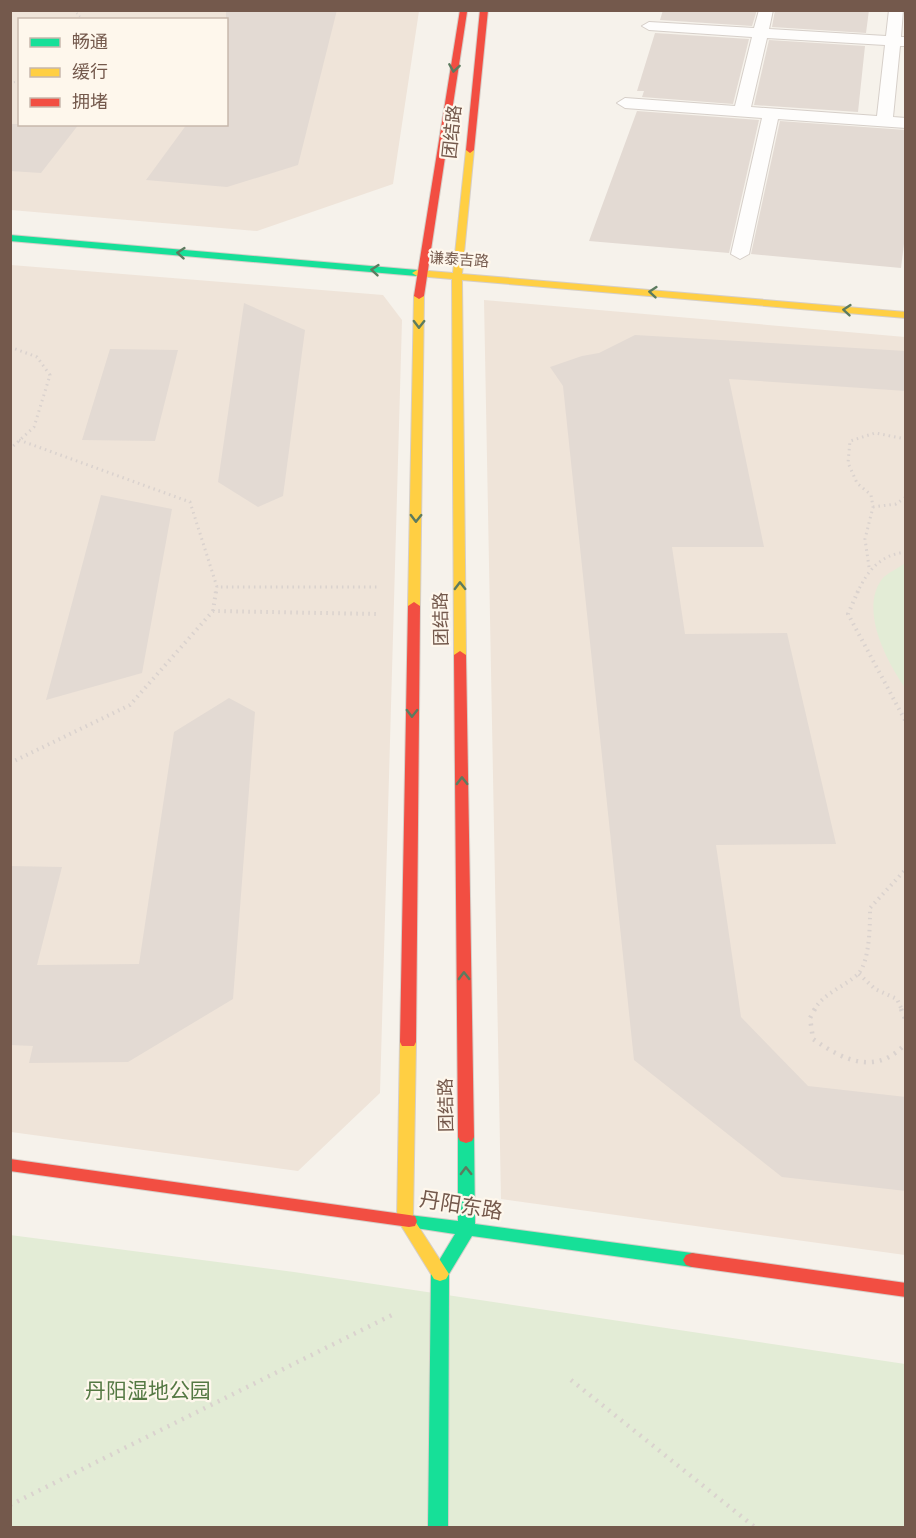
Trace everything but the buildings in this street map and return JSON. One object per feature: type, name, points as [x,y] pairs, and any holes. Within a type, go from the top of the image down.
[{"type":"main road","name":"团结路","points":[[405,1219],[415,586],[416,283],[463,10]]},
{"type":"main road","name":"团结路","points":[[467,1229],[457,282],[484,10]]},
{"type":"main road","name":"谦泰吉路","points":[[10,238],[416,283],[457,282],[906,315]]},
{"type":"main road","name":"谦泰吉路","points":[[457,282],[906,329]]},
{"type":"main road","name":"丹阳东路","points":[[10,1165],[906,1290]]},
{"type":"main road","points":[[405,1219],[440,1274]]},
{"type":"main road","points":[[438,1527],[440,1274],[467,1229]]},
{"type":"lane","points":[[742,111],[766,10]]},
{"type":"lane","points":[[884,122],[899,41],[896,10]]},
{"type":"lane","points":[[649,26],[899,41]]},
{"type":"lane","points":[[625,103],[906,123]]},
{"type":"lane","points":[[740,254],[771,114]]},
{"type":"path","points":[[10,347],[37,357],[50,375],[34,427],[10,448]]},
{"type":"path","points":[[906,439],[875,433],[850,441],[848,463],[857,483],[871,495],[873,507],[865,539],[869,567],[848,614],[906,722]]},
{"type":"path","points":[[10,763],[130,705],[213,611],[217,587],[190,502],[19,441]]},
{"type":"path","points":[[873,507],[896,504],[906,497]]},
{"type":"path","points":[[869,567],[897,551],[906,552]]},
{"type":"path","points":[[217,587],[415,586]]},
{"type":"path","points":[[213,611],[414,615]]},
{"type":"path","points":[[906,869],[870,908],[869,944],[859,974],[819,1000],[810,1018],[813,1039],[829,1052],[854,1061],[874,1064],[898,1054],[906,1043]]},
{"type":"path","points":[[859,974],[875,989],[897,999],[906,1021]]},
{"type":"path","points":[[10,1505],[439,1291]]},
{"type":"path","points":[[571,1380],[756,1527]]},
{"type":"shaded area","points":[[10,11],[419,11],[393,184],[257,231],[11,210]]},
{"type":"shaded area","points":[[11,265],[383,295],[402,320],[380,1093],[298,1171],[11,1132]]},
{"type":"shaded area","points":[[484,300],[905,337],[905,1255],[501,1199]]},
{"type":"green space","points":[[905,563],[905,688],[878,635],[873,605],[882,579]]},
{"type":"green space","name":"丹阳湿地公园","points":[[10,1235],[294,1272],[905,1364],[905,1527],[11,1527]]},
{"type":"traffic: fast","points":[[10,238],[417,273]]},
{"type":"traffic: fast","points":[[438,1528],[440,1274],[467,1229],[466,1137]]},
{"type":"traffic: fast","points":[[409,1221],[692,1260]]},
{"type":"traffic: slow","points":[[460,655],[456,289],[470,150]]},
{"type":"traffic: slow","points":[[417,273],[906,315]]},
{"type":"traffic: slow","points":[[414,606],[419,296]]},
{"type":"traffic: slow","points":[[408,1042],[405,1219],[440,1274]]},
{"type":"traffic: jam","points":[[470,150],[484,10]]},
{"type":"traffic: jam","points":[[419,296],[463,12]]},
{"type":"traffic: jam","points":[[408,1042],[414,606]]},
{"type":"traffic: jam","points":[[460,655],[466,1137]]},
{"type":"traffic: jam","points":[[10,1165],[409,1221]]},
{"type":"traffic: jam","points":[[692,1260],[906,1290]]}]
